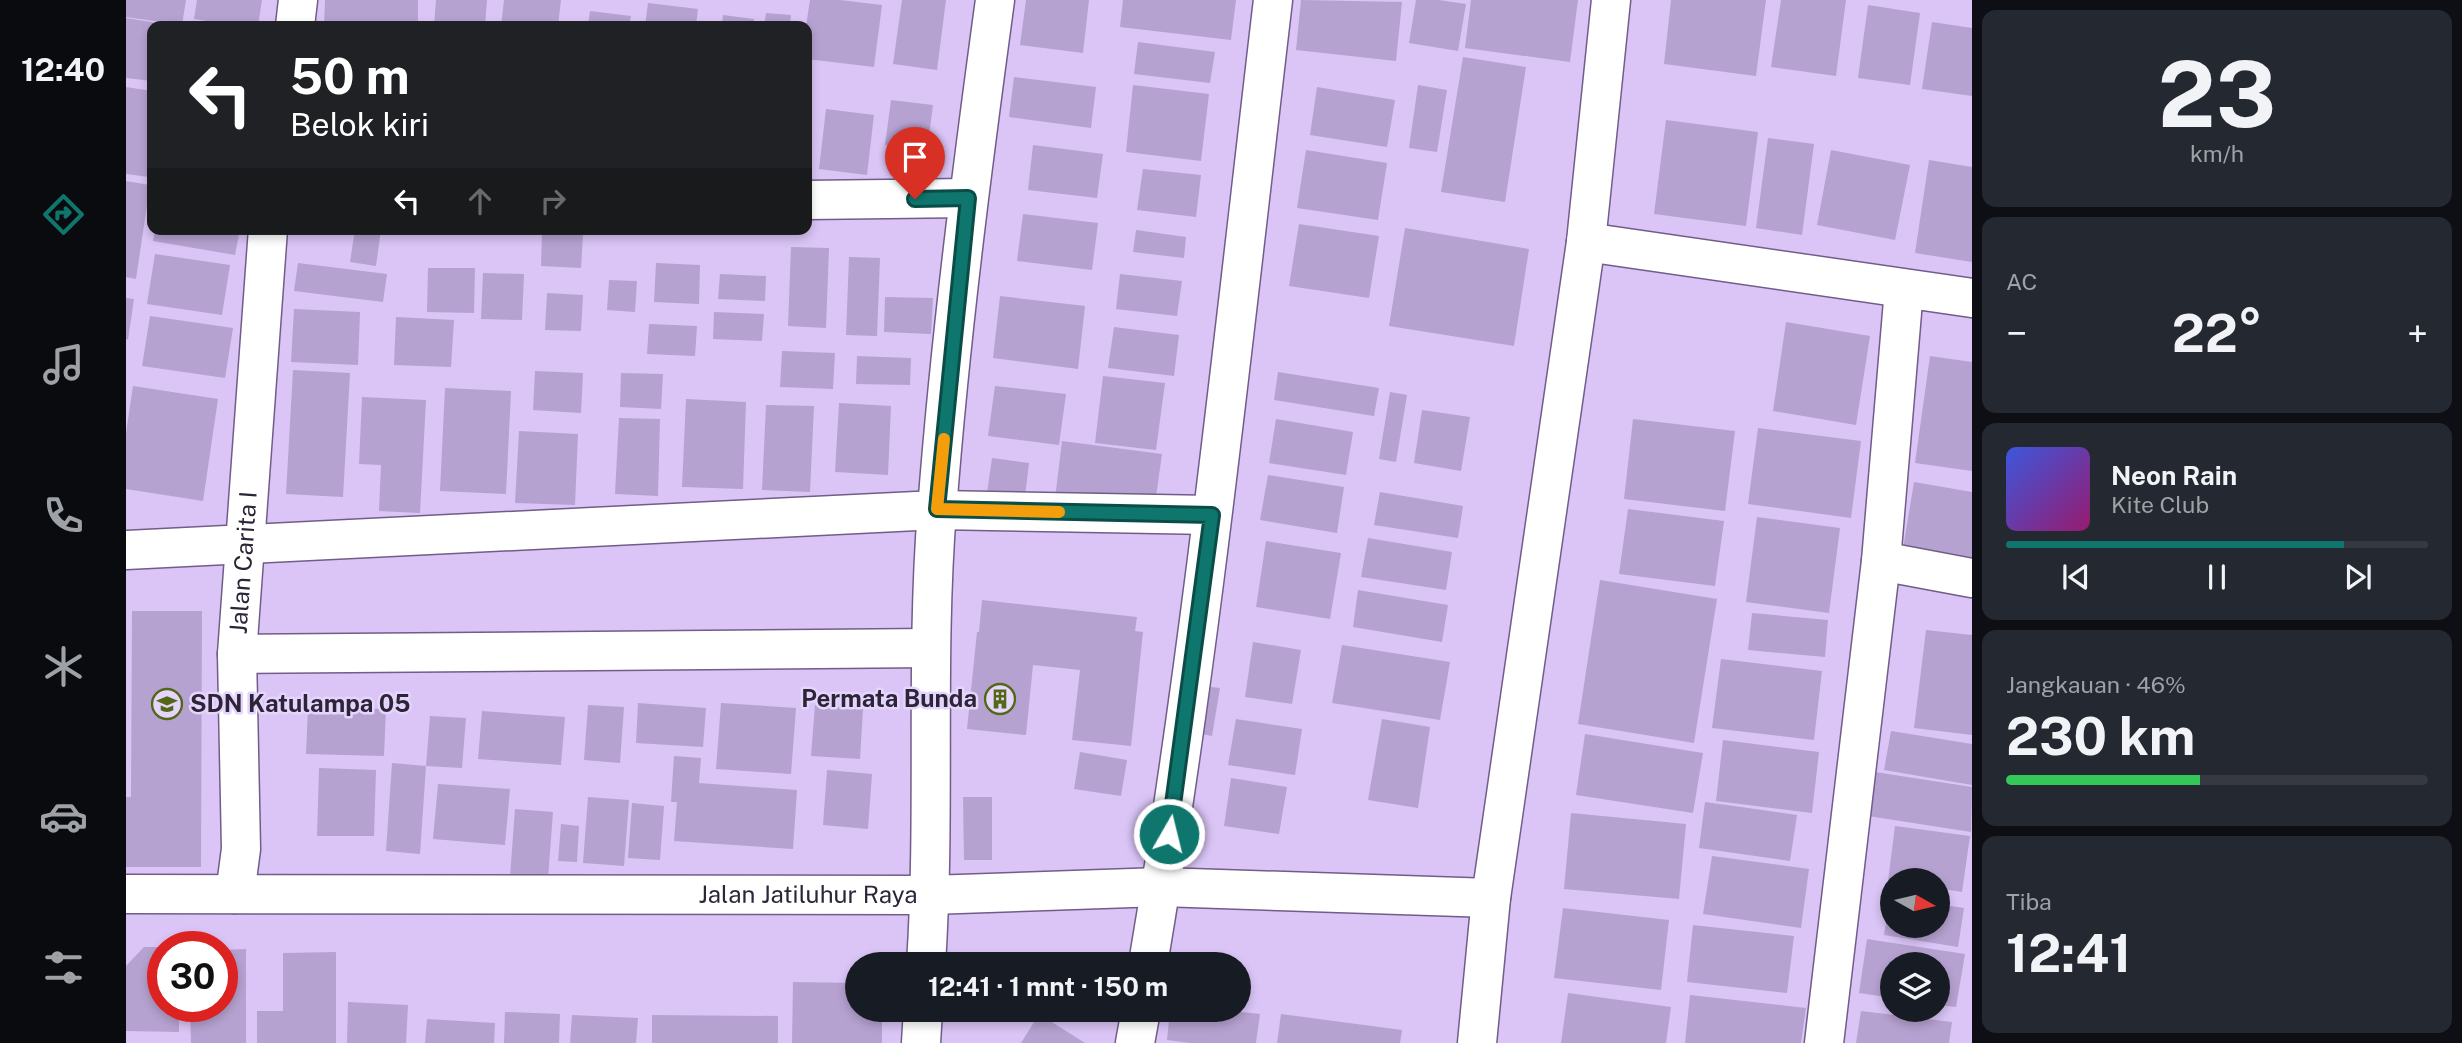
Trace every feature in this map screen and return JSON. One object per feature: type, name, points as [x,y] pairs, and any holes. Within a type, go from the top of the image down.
[{"type":"street","points":[[296,21],[298,0]]},
{"type":"street","points":[[927,952],[930,895],[930,648],[937,509],[968,198],[995,0]]},
{"type":"street","points":[[1151,952],[1212,515],[1273,0]]},
{"type":"street","points":[[1477,1043],[1491,898],[1586,242],[1611,0]]},
{"type":"street","points":[[812,200],[968,198]]},
{"type":"street","name":"Jalan Carita I","points":[[235,894],[241,849],[237,654],[268,235]]},
{"type":"street","points":[[1586,242],[1972,298]]},
{"type":"street","points":[[1824,1043],[1881,561],[1904,289]]},
{"type":"street","points":[[126,550],[937,509],[1212,515]]},
{"type":"street","points":[[1881,561],[1972,578]]},
{"type":"street","points":[[237,654],[930,648]]},
{"type":"street","name":"Jalan Jatiluhur Raya","points":[[126,894],[930,895],[1161,887],[1491,898]]},
{"type":"street","points":[[921,1043],[922,1022]]},
{"type":"street","points":[[1135,1043],[1139,1022]]},
{"type":"building","points":[[126,0],[186,0],[183,21],[126,17]]},
{"type":"building","points":[[197,0],[262,0],[259,21],[194,19]]},
{"type":"building","points":[[325,0],[418,0],[418,21],[324,21]]},
{"type":"building","points":[[436,0],[487,0],[485,21],[434,21]]},
{"type":"building","points":[[504,0],[561,0],[559,21],[502,21]]},
{"type":"building","points":[[810,0],[882,5],[874,67],[812,60],[812,21],[807,21]]},
{"type":"building","points":[[902,0],[946,0],[937,70],[893,64]]},
{"type":"building","points":[[1026,0],[1089,0],[1083,53],[1020,45]]},
{"type":"building","points":[[1123,0],[1236,0],[1231,40],[1120,27]]},
{"type":"building","points":[[1301,0],[1402,2],[1396,61],[1296,50]]},
{"type":"building","points":[[1416,0],[1466,4],[1458,51],[1409,43]]},
{"type":"building","points":[[1471,0],[1578,0],[1570,62],[1465,48]]},
{"type":"building","points":[[1671,0],[1766,0],[1756,76],[1664,64]]},
{"type":"building","points":[[1781,0],[1846,0],[1836,76],[1771,67]]},
{"type":"building","points":[[648,3],[698,9],[697,21],[646,21]]},
{"type":"building","points":[[1868,5],[1920,13],[1910,85],[1858,78]]},
{"type":"building","points":[[590,11],[631,16],[630,21],[589,21]]},
{"type":"building","points":[[766,13],[791,15],[790,21],[765,21]]},
{"type":"building","points":[[723,15],[754,19],[754,21],[722,21]]},
{"type":"building","points":[[126,18],[147,21],[147,80],[126,78]]},
{"type":"building","points":[[1932,22],[1972,28],[1972,96],[1922,89]]},
{"type":"building","points":[[1138,42],[1215,52],[1210,83],[1134,74]]},
{"type":"building","points":[[1463,57],[1526,67],[1505,202],[1441,192]]},
{"type":"building","points":[[1014,77],[1096,87],[1091,128],[1009,117]]},
{"type":"building","points":[[1133,85],[1209,94],[1201,161],[1126,152]]},
{"type":"building","points":[[1418,85],[1447,90],[1437,152],[1409,148]]},
{"type":"building","points":[[126,87],[147,90],[147,177],[126,174]]},
{"type":"building","points":[[1317,87],[1395,100],[1387,147],[1310,135]]},
{"type":"building","points":[[891,100],[933,105],[927,151],[885,145]]},
{"type":"building","points":[[826,109],[874,115],[867,175],[819,169]]},
{"type":"building","points":[[1666,120],[1758,132],[1746,226],[1654,214]]},
{"type":"building","points":[[1768,138],[1814,144],[1802,235],[1756,228]]},
{"type":"building","points":[[1033,145],[1103,154],[1097,198],[1028,190]]},
{"type":"building","points":[[1306,150],[1387,163],[1378,220],[1297,208]]},
{"type":"building","points":[[1831,150],[1910,165],[1895,240],[1817,225]]},
{"type":"building","points":[[1929,160],[1972,167],[1972,262],[1915,253]]},
{"type":"building","points":[[1143,169],[1201,175],[1196,217],[1137,210]]},
{"type":"building","points":[[126,181],[147,184],[147,205],[136,279],[126,277]]},
{"type":"building","points":[[1023,214],[1098,223],[1092,270],[1017,261]]},
{"type":"building","points":[[1299,224],[1379,236],[1369,298],[1289,286]]},
{"type":"building","points":[[1405,228],[1529,249],[1514,346],[1389,326]]},
{"type":"building","points":[[1136,230],[1186,237],[1184,258],[1133,252]]},
{"type":"building","points":[[154,235],[239,235],[235,255],[153,241]]},
{"type":"building","points":[[354,235],[380,235],[376,266],[350,262]]},
{"type":"building","points":[[542,235],[583,235],[581,268],[541,266]]},
{"type":"building","points":[[791,247],[829,248],[826,328],[788,326]]},
{"type":"building","points":[[155,254],[230,265],[222,315],[147,304]]},
{"type":"building","points":[[849,257],[880,258],[877,336],[846,335]]},
{"type":"building","points":[[298,263],[387,274],[383,302],[294,291]]},
{"type":"building","points":[[656,263],[700,265],[699,304],[654,302]]},
{"type":"building","points":[[428,268],[475,268],[474,313],[427,312]]},
{"type":"building","points":[[483,273],[524,274],[522,320],[481,319]]},
{"type":"building","points":[[720,274],[766,276],[765,301],[718,299]]},
{"type":"building","points":[[1120,274],[1182,281],[1177,316],[1116,309]]},
{"type":"building","points":[[609,280],[637,281],[635,312],[607,310]]},
{"type":"building","points":[[547,293],[583,295],[581,331],[545,330]]},
{"type":"building","points":[[1000,296],[1085,306],[1078,369],[993,358]]},
{"type":"building","points":[[885,297],[933,298],[931,334],[884,332]]},
{"type":"building","points":[[126,298],[134,299],[128,340],[126,339]]},
{"type":"building","points":[[294,309],[360,312],[358,365],[291,362]]},
{"type":"building","points":[[714,312],[764,314],[762,341],[713,339]]},
{"type":"building","points":[[150,316],[233,328],[225,378],[142,366]]},
{"type":"building","points":[[396,317],[454,320],[451,367],[394,365]]},
{"type":"building","points":[[1786,322],[1870,336],[1856,425],[1773,411]]},
{"type":"building","points":[[649,324],[697,326],[695,356],[647,354]]},
{"type":"building","points":[[1114,327],[1179,335],[1174,376],[1108,368]]},
{"type":"building","points":[[782,351],[835,353],[833,389],[780,387]]},
{"type":"building","points":[[857,356],[911,358],[910,385],[856,384]]},
{"type":"building","points":[[1930,356],[1972,362],[1972,471],[1915,463]]},
{"type":"building","points":[[293,370],[350,373],[343,497],[286,494]]},
{"type":"building","points":[[535,371],[583,373],[581,413],[533,410]]},
{"type":"building","points":[[1278,372],[1379,388],[1374,416],[1274,400]]},
{"type":"building","points":[[621,373],[663,374],[661,409],[620,407]]},
{"type":"building","points":[[1103,376],[1165,383],[1156,450],[1095,443]]},
{"type":"building","points":[[133,386],[218,399],[203,501],[126,489],[126,433]]},
{"type":"building","points":[[995,386],[1066,394],[1059,445],[988,436]]},
{"type":"building","points":[[445,388],[511,391],[506,494],[440,491]]},
{"type":"building","points":[[1390,392],[1407,395],[1396,462],[1379,459]]},
{"type":"building","points":[[362,397],[426,400],[420,513],[379,511],[381,465],[359,464]]},
{"type":"building","points":[[686,399],[746,402],[743,489],[682,487]]},
{"type":"building","points":[[839,403],[891,406],[888,475],[835,472]]},
{"type":"building","points":[[766,405],[814,406],[810,492],[762,490]]},
{"type":"building","points":[[1422,410],[1470,417],[1461,471],[1414,463]]},
{"type":"building","points":[[619,418],[660,419],[658,496],[615,494]]},
{"type":"building","points":[[1276,419],[1353,432],[1346,475],[1269,463]]},
{"type":"building","points":[[1633,419],[1735,431],[1725,511],[1624,499]]},
{"type":"building","points":[[1758,428],[1861,441],[1851,518],[1748,504]]},
{"type":"building","points":[[519,431],[578,434],[575,505],[515,503]]},
{"type":"building","points":[[1062,441],[1162,454],[1154,511],[1055,499]]},
{"type":"building","points":[[992,458],[1029,463],[1024,505],[986,500]]},
{"type":"building","points":[[1268,475],[1344,487],[1337,533],[1260,520]]},
{"type":"building","points":[[1914,482],[1972,492],[1972,567],[1902,555]]},
{"type":"building","points":[[1380,492],[1463,506],[1458,538],[1374,525]]},
{"type":"building","points":[[1628,509],[1724,521],[1715,586],[1619,574]]},
{"type":"building","points":[[1757,517],[1840,528],[1829,613],[1746,602]]},
{"type":"building","points":[[1368,538],[1452,552],[1446,590],[1361,577]]},
{"type":"building","points":[[1266,541],[1341,553],[1330,619],[1256,607]]},
{"type":"building","points":[[1600,580],[1717,599],[1694,743],[1578,724]]},
{"type":"building","points":[[1358,590],[1448,605],[1442,642],[1353,627]]},
{"type":"building","name":"Permata Bunda","points":[[982,600],[1137,617],[1135,631],[1143,632],[1131,746],[1072,740],[1080,670],[1033,665],[1026,735],[967,729]]},
{"type":"building","name":"SDN Katulampa 05","points":[[132,611],[202,611],[201,867],[126,867],[126,797],[131,797]]},
{"type":"building","points":[[1752,613],[1828,620],[1825,657],[1748,650]]},
{"type":"building","points":[[1926,630],[1972,635],[1972,735],[1914,728]]},
{"type":"building","points":[[1253,642],[1301,650],[1292,704],[1245,697]]},
{"type":"building","points":[[1342,645],[1450,662],[1440,720],[1332,703]]},
{"type":"building","points":[[1721,659],[1822,671],[1814,740],[1712,728]]},
{"type":"building","points":[[1195,685],[1220,688],[1212,736],[1187,731]]},
{"type":"building","points":[[638,703],[706,708],[703,747],[636,743]]},
{"type":"building","points":[[721,703],[796,708],[791,774],[716,769]]},
{"type":"building","points":[[588,705],[624,707],[620,763],[584,760]]},
{"type":"building","points":[[815,705],[863,709],[860,759],[811,756]]},
{"type":"building","points":[[308,707],[386,709],[384,756],[306,754]]},
{"type":"building","points":[[482,711],[565,717],[561,765],[478,759]]},
{"type":"building","points":[[430,716],[466,718],[462,768],[426,766]]},
{"type":"building","points":[[1236,719],[1302,729],[1295,775],[1228,765]]},
{"type":"building","points":[[1382,719],[1430,727],[1418,808],[1368,800]]},
{"type":"building","points":[[1891,731],[1972,744],[1972,785],[1884,770]]},
{"type":"building","points":[[1585,734],[1703,753],[1693,813],[1576,795]]},
{"type":"building","points":[[1723,740],[1819,752],[1812,813],[1716,801]]},
{"type":"building","points":[[1080,752],[1127,760],[1121,796],[1074,789]]},
{"type":"building","points":[[674,756],[701,758],[699,783],[797,790],[793,849],[674,841],[677,802],[671,802]]},
{"type":"building","points":[[392,763],[426,766],[420,854],[386,851]]},
{"type":"building","points":[[319,768],[376,770],[374,836],[317,836]]},
{"type":"building","points":[[827,770],[872,774],[868,829],[823,825]]},
{"type":"building","points":[[1875,772],[1972,787],[1971,832],[1868,816]]},
{"type":"building","points":[[1231,778],[1287,787],[1279,834],[1224,826]]},
{"type":"building","points":[[438,784],[510,789],[505,845],[433,839]]},
{"type":"building","points":[[588,797],[629,800],[624,866],[583,863]]},
{"type":"building","points":[[963,797],[992,797],[992,860],[964,860]]},
{"type":"building","points":[[1705,802],[1797,815],[1790,861],[1699,848]]},
{"type":"building","points":[[632,803],[664,806],[660,860],[628,858]]},
{"type":"building","points":[[515,809],[553,812],[548,879],[510,876]]},
{"type":"building","points":[[1571,813],[1686,824],[1679,899],[1564,889]]},
{"type":"building","points":[[561,824],[579,826],[577,862],[558,861]]},
{"type":"building","points":[[1895,826],[1970,836],[1962,892],[1950,890],[1950,868],[1890,868]]},
{"type":"building","points":[[1712,856],[1809,869],[1801,928],[1703,914]]},
{"type":"building","points":[[1950,906],[1964,908],[1958,947],[1902,938],[1950,938]]},
{"type":"building","points":[[1563,908],[1669,920],[1661,990],[1554,978]]},
{"type":"building","points":[[1693,925],[1794,936],[1787,993],[1687,982]]},
{"type":"building","points":[[1867,939],[1965,954],[1956,1007],[1950,1006],[1950,952],[1880,952],[1880,996],[1859,993]]},
{"type":"building","points":[[147,947],[147,1022],[179,1022],[179,1032],[126,1031],[126,966]]},
{"type":"building","points":[[238,949],[246,949],[246,1043],[191,1043],[190,1022],[238,1022]]},
{"type":"building","points":[[336,952],[336,1043],[257,1043],[257,1011],[283,1011],[283,953]]},
{"type":"building","points":[[793,982],[845,983],[845,1022],[882,1022],[882,1043],[792,1043]]},
{"type":"building","points":[[1568,993],[1671,1007],[1666,1043],[1561,1043]]},
{"type":"building","points":[[1690,995],[1806,1008],[1801,1043],[1685,1043]]},
{"type":"building","points":[[348,1002],[408,1005],[406,1043],[347,1043]]},
{"type":"building","points":[[1861,1011],[1880,1013],[1880,1022],[1952,1022],[1949,1043],[1856,1043]]},
{"type":"building","points":[[505,1012],[560,1014],[559,1043],[504,1043]]},
{"type":"building","points":[[1251,1013],[1260,1014],[1256,1043],[1189,1043],[1167,1040],[1169,1022],[1251,1022]]},
{"type":"building","points":[[1281,1014],[1402,1030],[1400,1043],[1277,1043]]},
{"type":"building","points":[[572,1015],[638,1018],[636,1043],[570,1043]]},
{"type":"building","points":[[652,1015],[778,1016],[778,1043],[652,1043]]},
{"type":"building","points":[[427,1019],[495,1023],[494,1043],[425,1043]]},
{"type":"building","points":[[1034,1022],[1052,1022],[1085,1043],[1021,1043]]},
{"type":"slow traffic","points":[[944,439],[937,509],[1059,512]]},
{"type":"place","name":"Permata Bunda","points":[[1000,699]]},
{"type":"place","name":"SDN Katulampa 05","points":[[167,704]]},
{"type":"route","points":[[915,199],[968,198],[937,509],[1212,515],[1169,834]]}]
